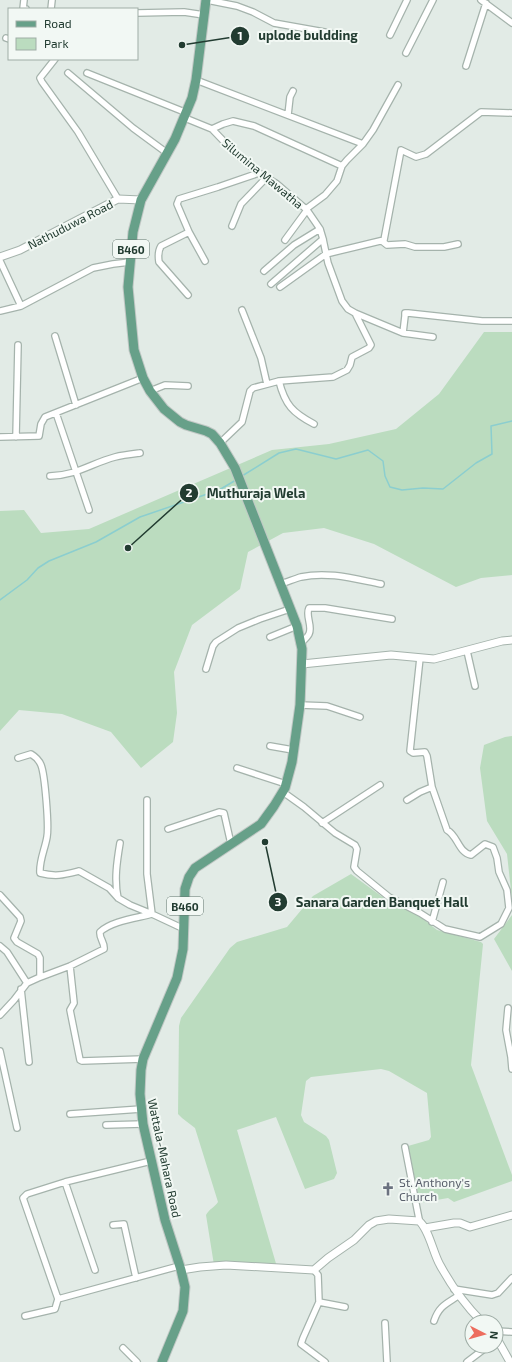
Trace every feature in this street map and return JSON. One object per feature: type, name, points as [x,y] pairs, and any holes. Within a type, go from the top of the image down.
[{"type":"main road","name":"Wattala-Mahara Road","points":[[162,1362],[183,1311],[185,1287],[165,1220],[143,1124],[140,1088],[143,1059],[177,978],[183,949],[185,889],[189,877],[195,868],[261,824],[274,806],[284,788],[292,762],[300,705],[302,664],[302,649],[297,626],[235,468],[220,442],[212,434],[186,425],[173,418],[164,409],[150,391],[143,378],[134,350],[128,287],[133,232],[141,200],[186,116],[192,98],[196,80],[207,0]]},
{"type":"street","points":[[207,0],[236,6],[253,12],[274,24],[330,33]]},
{"type":"street","points":[[390,35],[407,0]]},
{"type":"street","points":[[406,53],[433,0]]},
{"type":"street","points":[[466,66],[483,1],[512,23]]},
{"type":"street","points":[[138,13],[184,12],[204,15]]},
{"type":"street","points":[[54,60],[40,78],[78,132],[118,199]]},
{"type":"street","points":[[68,73],[133,128],[167,153]]},
{"type":"street","name":"Silumina Mawatha","points":[[87,73],[186,116],[212,130],[259,173],[277,184],[306,210],[320,229],[328,264],[342,301],[355,313],[370,345],[369,348],[352,357],[347,370],[333,377],[279,381],[253,388],[250,391],[242,422],[220,442]]},
{"type":"street","points":[[196,80],[363,144]]},
{"type":"street","points":[[285,240],[306,210],[325,195],[337,181],[342,166],[363,144],[373,130],[398,85]]},
{"type":"street","points":[[288,115],[290,97],[293,91]]},
{"type":"street","points":[[280,287],[326,254],[384,240],[401,150],[416,157],[426,154],[481,112],[512,113]]},
{"type":"street","points":[[212,130],[223,124],[233,122],[254,126],[342,166]]},
{"type":"street","points":[[205,261],[189,232],[177,204],[179,199],[259,173]]},
{"type":"street","points":[[232,226],[241,204],[266,178]]},
{"type":"street","name":"Nathuduwa Road","points":[[0,257],[20,250],[118,199],[141,200]]},
{"type":"street","points":[[264,271],[294,245],[320,229]]},
{"type":"street","points":[[188,295],[159,262],[158,257],[161,246],[189,232]]},
{"type":"street","points":[[271,284],[323,238]]},
{"type":"street","points":[[382,241],[387,245],[405,244],[415,247],[444,247],[458,244]]},
{"type":"street","points":[[0,261],[21,306]]},
{"type":"street","points":[[0,311],[21,306],[93,268],[130,262]]},
{"type":"street","points":[[242,310],[261,358],[267,384]]},
{"type":"street","points":[[355,313],[403,333],[434,337]]},
{"type":"street","points":[[403,333],[405,314],[408,313],[482,321],[512,320]]},
{"type":"street","points":[[55,336],[76,405]]},
{"type":"street","points":[[16,437],[18,345]]},
{"type":"street","points":[[0,437],[39,436],[41,424],[45,417],[143,378]]},
{"type":"street","points":[[279,381],[290,407],[299,416],[314,424]]},
{"type":"street","points":[[150,391],[165,385],[188,386]]},
{"type":"street","points":[[56,413],[90,510]]},
{"type":"street","points":[[50,476],[61,476],[76,472],[115,457],[140,453]]},
{"type":"street","points":[[280,584],[301,577],[331,575],[381,584]]},
{"type":"street","points":[[300,644],[309,634],[309,608],[325,608],[392,619]]},
{"type":"street","points":[[206,669],[213,646],[216,642],[238,628],[290,609]]},
{"type":"street","points":[[270,637],[297,626]]},
{"type":"street","points":[[302,664],[391,655],[434,659],[502,641],[512,640]]},
{"type":"street","points":[[467,651],[475,686]]},
{"type":"street","points":[[237,768],[284,788],[322,823],[355,845],[357,849],[354,866],[356,871],[389,897],[420,913],[445,929],[480,937],[501,924],[509,908],[507,890],[499,872],[493,846],[485,844],[471,855],[466,854],[460,848],[453,833],[448,830],[432,787],[425,752],[413,753],[410,751],[420,658]]},
{"type":"street","points":[[300,705],[327,706],[360,717]]},
{"type":"street","points":[[270,746],[293,750]]},
{"type":"street","points":[[18,758],[31,754],[36,757],[42,767],[47,814],[47,836],[40,873],[53,876],[62,876],[79,870],[108,888],[118,898],[130,905],[184,930]]},
{"type":"street","points":[[322,823],[380,785]]},
{"type":"street","points":[[407,800],[432,787]]},
{"type":"street","points":[[147,800],[147,874],[152,914]]},
{"type":"street","points":[[168,829],[219,812],[224,813],[231,844]]},
{"type":"street","points":[[118,898],[116,889],[116,868],[120,843]]},
{"type":"street","points":[[432,922],[443,882]]},
{"type":"street","points":[[0,895],[20,917],[21,921],[14,938],[17,942],[38,954],[40,958],[40,977]]},
{"type":"street","points":[[0,1015],[27,983],[70,966],[104,949],[105,946],[100,935],[100,932],[103,929],[113,924],[152,914]]},
{"type":"street","points":[[0,946],[7,952],[27,983]]},
{"type":"street","points":[[70,966],[74,1003],[70,1010],[80,1060],[143,1059]]},
{"type":"street","points":[[21,989],[29,1062]]},
{"type":"street","points":[[508,1008],[506,1030],[512,1057],[512,1069]]},
{"type":"street","points":[[0,1052],[17,1128]]},
{"type":"street","points":[[70,1114],[141,1109]]},
{"type":"street","points":[[106,1125],[143,1124]]},
{"type":"street","points":[[405,1148],[419,1219],[418,1221],[424,1228],[434,1252],[454,1290],[475,1314]]},
{"type":"street","points":[[24,1316],[55,1309],[58,1299],[23,1198],[27,1194],[65,1182],[151,1161]]},
{"type":"street","points":[[65,1182],[95,1270]]},
{"type":"street","points":[[424,1228],[454,1223],[460,1223],[470,1227],[512,1215]]},
{"type":"street","points":[[58,1299],[180,1268],[226,1265],[314,1270],[354,1240],[369,1225],[376,1221],[389,1219],[418,1221]]},
{"type":"street","points":[[113,1225],[124,1224],[136,1278]]},
{"type":"street","points":[[314,1270],[318,1275],[319,1302],[301,1344],[325,1362]]},
{"type":"street","points":[[454,1290],[492,1295],[498,1293],[512,1278]]},
{"type":"street","points":[[434,1321],[437,1312],[441,1307],[458,1296]]},
{"type":"street","points":[[319,1302],[345,1307]]},
{"type":"street","points":[[385,1323],[387,1362]]},
{"type":"street","points":[[124,1348],[137,1362]]},
{"type":"street","points":[[504,1351],[510,1362]]},
{"type":"street","points":[[467,1362],[478,1354]]},
{"type":"green space","points":[[484,332],[512,332],[512,575],[481,578],[456,587],[374,544],[324,528],[283,533],[248,552],[240,589],[192,625],[174,672],[177,713],[173,742],[141,768],[111,732],[62,714],[19,710],[0,731],[0,511],[24,510],[41,533],[89,529],[272,450],[329,444],[396,429],[439,394]]},
{"type":"green space","points":[[512,736],[512,900],[507,854],[487,821],[480,768],[484,745]]},
{"type":"green space","points":[[351,874],[388,901],[418,915],[437,930],[481,942],[483,944],[471,1065],[512,1175],[512,1181],[454,1202],[448,1198],[420,1203],[408,1146],[429,1140],[431,1137],[427,1093],[389,1071],[381,1069],[311,1077],[306,1081],[301,1115],[304,1122],[326,1136],[329,1140],[337,1173],[334,1179],[305,1189],[276,1117],[237,1130],[277,1267],[214,1265],[206,1215],[218,1202],[195,1128],[178,1114],[179,1026],[181,1018],[230,948],[237,942],[287,927],[313,896]]},
{"type":"green space","points":[[512,915],[512,971],[494,939]]},
{"type":"waterway","points":[[242,476],[279,453],[296,449],[336,459],[368,450],[383,461],[385,476],[390,487],[402,490],[423,488],[443,489],[476,463],[492,454],[491,426],[512,421]]},
{"type":"waterway","points":[[0,600],[27,580],[38,568],[49,561],[96,542],[140,517],[219,490],[236,480]]},
{"type":"place","name":"uplode buldding","points":[[182,45]]},
{"type":"place","name":"Muthuraja Wela","points":[[128,548]]},
{"type":"place","name":"Sanara Garden Banquet Hall","points":[[265,842]]},
{"type":"place","name":"St. Anthony's Church","points":[[388,1189]]}]
